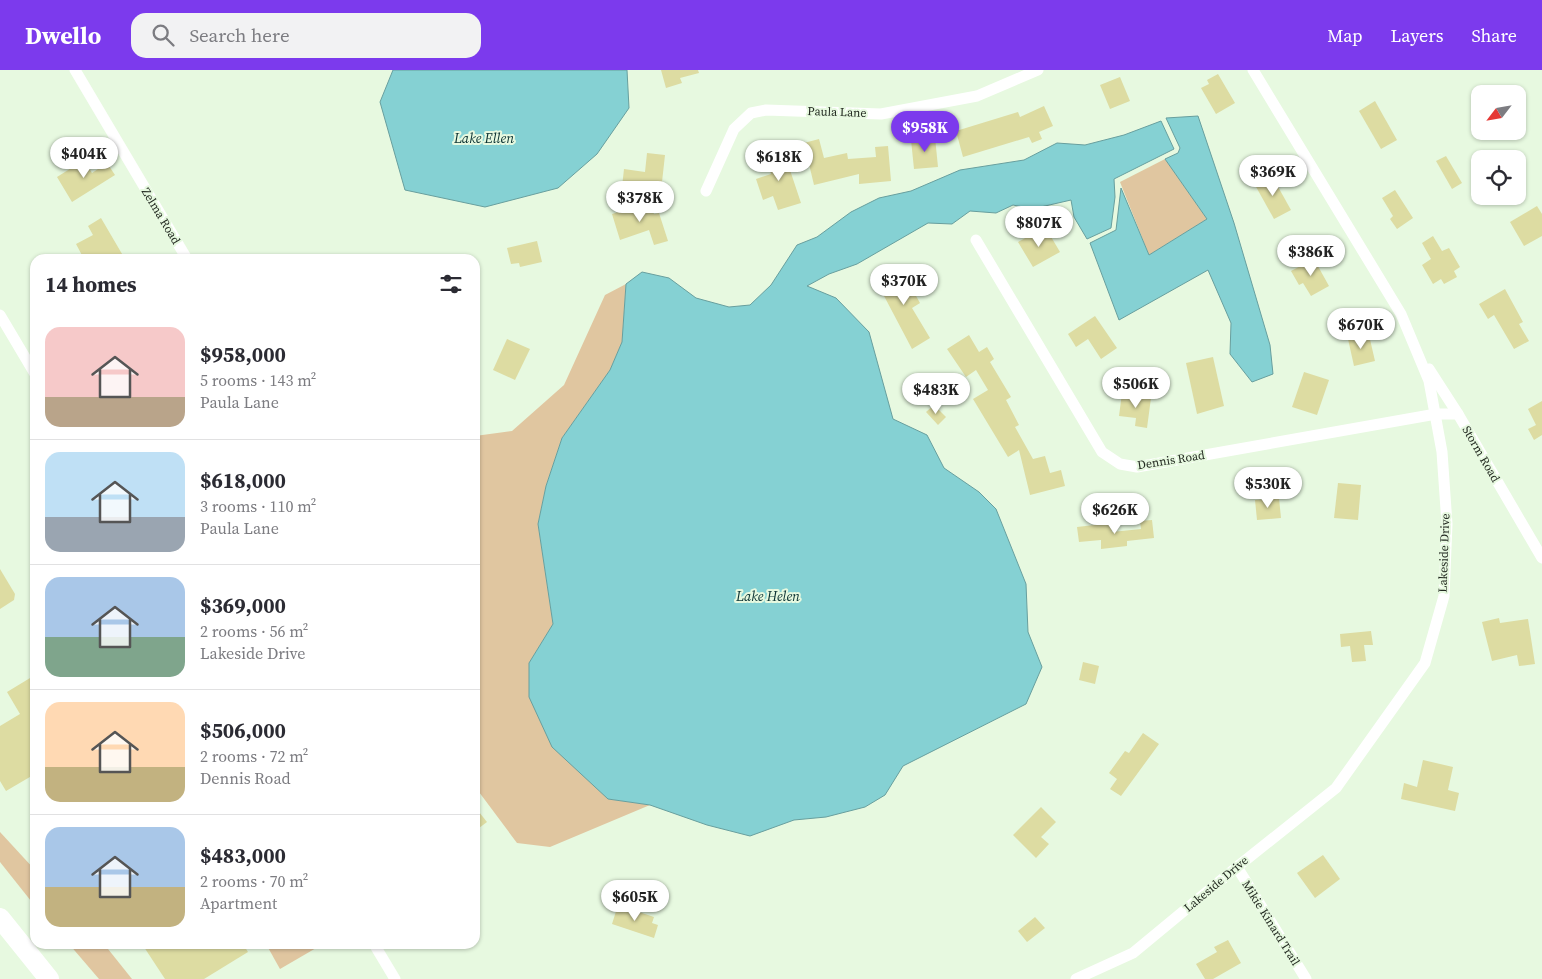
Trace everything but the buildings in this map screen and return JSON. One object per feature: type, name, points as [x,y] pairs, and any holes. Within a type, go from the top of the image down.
[{"type":"highway","points":[[0,918],[49,979]]},
{"type":"street","name":"Zelma Road","points":[[75,70],[184,254]]},
{"type":"street","name":"Paula Lane","points":[[706,190],[734,129],[751,113],[766,110],[881,114],[977,96],[1038,70]]},
{"type":"street","name":"Lakeside Drive","points":[[1076,979],[1133,954],[1237,867],[1336,788],[1425,663],[1444,587],[1447,524],[1442,452],[1429,381],[1418,351],[1401,314],[1253,70]]},
{"type":"street","name":"Dennis Road","points":[[976,240],[1102,452],[1120,464],[1137,467],[1436,414],[1458,414]]},
{"type":"street","points":[[0,315],[30,366]]},
{"type":"street","name":"Storm Road","points":[[1418,351],[1458,414],[1542,558]]},
{"type":"street","name":"Mikie Kinard Trail","points":[[1237,867],[1306,979]]},
{"type":"street","points":[[377,949],[395,979]]},
{"type":"shaded area","points":[[1165,159],[1207,219],[1149,255],[1120,182]]},
{"type":"shaded area","points":[[626,284],[622,342],[610,370],[562,438],[546,486],[538,524],[553,624],[529,663],[608,799],[650,805],[550,847],[517,843],[480,793],[480,435],[512,431],[564,385],[605,295]]},
{"type":"shaded area","points":[[0,832],[30,865],[30,900],[0,862]]},
{"type":"shaded area","points":[[73,949],[108,949],[132,979],[99,979]]},
{"type":"shaded area","points":[[269,949],[314,949],[280,969]]},
{"type":"water","name":"Lake Ellen","points":[[393,70],[627,70],[629,108],[597,154],[558,188],[485,207],[405,190],[380,102]]},
{"type":"water","points":[[1198,116],[1234,223],[1270,345],[1273,374],[1252,382],[1230,354],[1231,323],[1208,270],[1119,320],[1090,243],[1116,230],[1121,188],[1149,255],[1207,219],[1165,159],[1178,153],[1180,148],[1166,118]]},
{"type":"water","name":"Lake Helen","points":[[1161,121],[1174,149],[1114,179],[1115,197],[1111,228],[1087,239],[1074,217],[1071,200],[1032,209],[1013,205],[996,213],[970,211],[952,224],[928,223],[857,264],[829,274],[807,286],[836,298],[869,332],[893,419],[927,435],[944,468],[979,492],[996,509],[1026,584],[1028,632],[1042,667],[1026,704],[903,766],[885,795],[865,807],[826,817],[794,820],[750,836],[707,825],[650,805],[608,799],[552,747],[529,697],[529,663],[553,624],[538,524],[546,486],[562,438],[610,370],[622,342],[626,284],[642,272],[669,278],[696,298],[729,307],[750,305],[771,285],[797,245],[817,237],[851,212],[879,198],[911,191],[960,170],[1024,160],[1057,143],[1085,145],[1124,135]]}]
